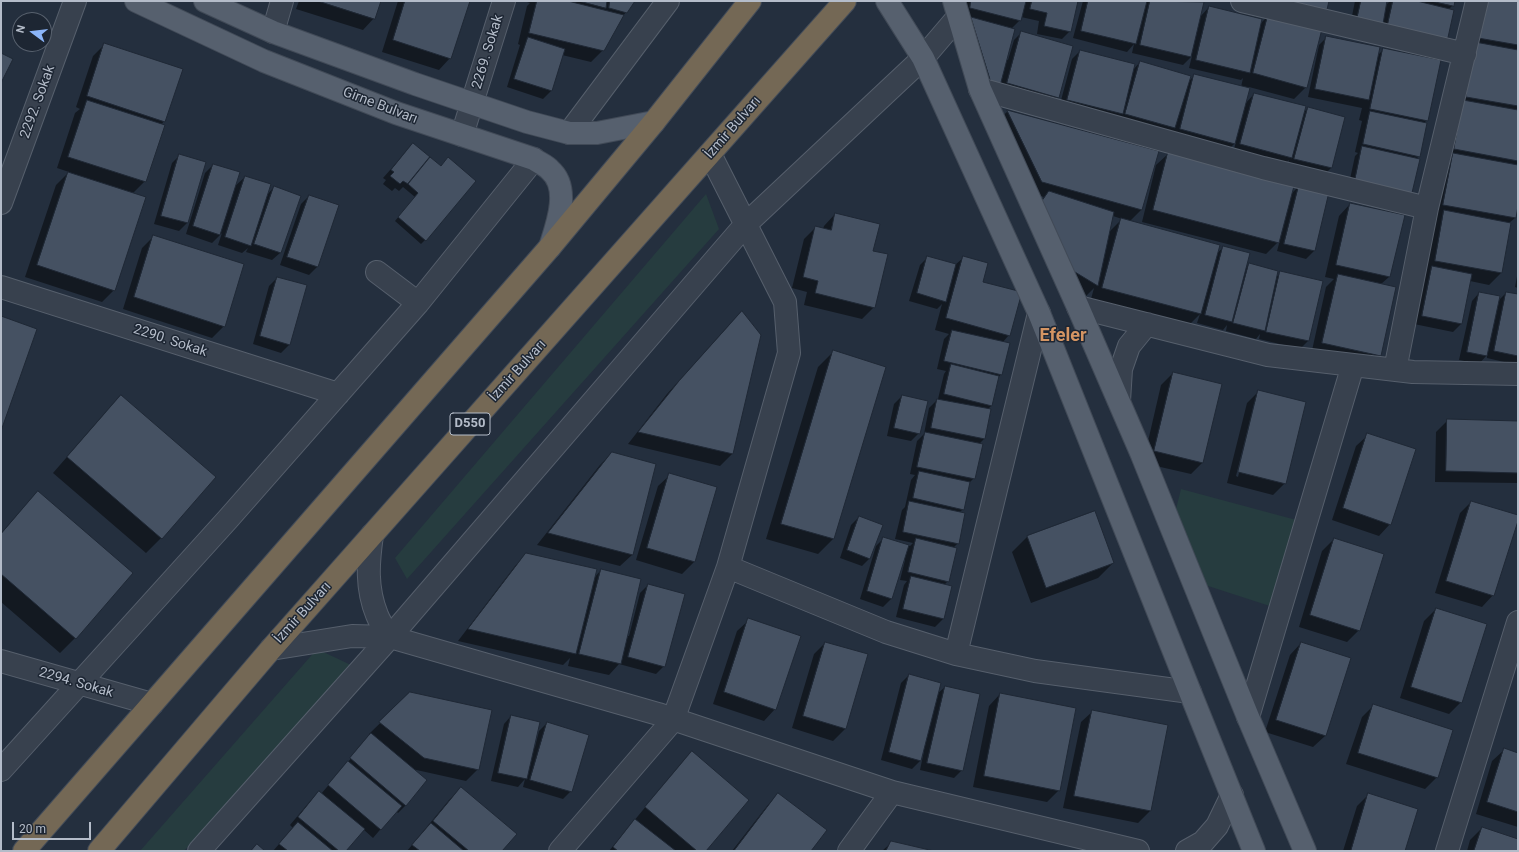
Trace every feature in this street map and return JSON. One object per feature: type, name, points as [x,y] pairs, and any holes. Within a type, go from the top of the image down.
[{"type":"highway","points":[[24,851],[550,247],[654,122],[750,1]]},
{"type":"highway","name":"İzmir Bulvarı","points":[[98,851],[271,649],[845,1]]},
{"type":"main road","name":"Girne Bulvarı","points":[[136,1],[264,60],[396,113],[534,159],[551,170],[562,186],[559,219],[550,247]]},
{"type":"main road","points":[[205,1],[273,32],[415,84],[527,122],[569,133],[597,133],[654,122]]},
{"type":"main road","points":[[887,1],[923,58],[1039,313],[1254,851]]},
{"type":"main road","points":[[956,9],[980,89],[1078,307],[1142,455],[1248,717],[1306,851]]},
{"type":"street","name":"2292. Sokak","points":[[1,203],[75,1]]},
{"type":"street","points":[[273,32],[282,1]]},
{"type":"street","name":"2269. Sokak","points":[[462,135],[504,1]]},
{"type":"street","points":[[569,133],[668,1]]},
{"type":"street","points":[[1242,1],[1465,54]]},
{"type":"street","points":[[1395,370],[1427,208],[1477,1]]},
{"type":"street","points":[[199,851],[390,637],[746,224],[923,58],[956,9]]},
{"type":"street","points":[[980,89],[1263,168],[1427,208]]},
{"type":"street","points":[[560,851],[673,720],[728,567],[789,353],[785,302],[710,154]]},
{"type":"street","points":[[4,762],[79,684],[418,303],[534,159]]},
{"type":"street","points":[[377,272],[418,303]]},
{"type":"street","name":"2290. Sokak","points":[[1,287],[338,394]]},
{"type":"street","points":[[1078,307],[1268,355],[1414,372],[1518,374]]},
{"type":"street","points":[[956,654],[1039,313]]},
{"type":"street","points":[[1119,402],[1121,369],[1128,346],[1147,324]]},
{"type":"street","points":[[1248,717],[1353,365]]},
{"type":"street","points":[[372,535],[368,561],[369,586],[377,616],[390,637]]},
{"type":"street","points":[[728,567],[886,632],[956,654],[1035,671],[1190,692]]},
{"type":"street","points":[[1447,851],[1518,622]]},
{"type":"street","points":[[271,649],[352,636],[390,637],[658,714],[892,792],[1138,851]]},
{"type":"street","name":"2294. Sokak","points":[[1,661],[152,704]]},
{"type":"street","points":[[849,851],[892,792]]},
{"type":"street","points":[[1187,851],[1203,842],[1217,826],[1232,795]]},
{"type":"green space","points":[[706,194],[719,229],[407,579],[395,558]]},
{"type":"green space","points":[[1181,489],[1300,521],[1276,608],[1202,584],[1174,517]]},
{"type":"green space","points":[[317,649],[351,665],[184,851],[140,851]]},
{"type":"building","points":[[318,1],[381,1],[375,19]]},
{"type":"building","points":[[405,1],[470,1],[451,59],[393,40]]},
{"type":"building","points":[[537,1],[568,1],[624,15],[604,51],[529,33]]},
{"type":"building","points":[[579,1],[607,1],[606,8]]},
{"type":"building","points":[[610,1],[635,1],[627,13],[609,8]]},
{"type":"building","points":[[971,1],[1026,1],[1021,21],[970,8]]},
{"type":"building","points":[[1032,1],[1078,1],[1071,32],[1044,26],[1047,13],[1030,9]]},
{"type":"building","points":[[1088,1],[1147,1],[1136,44],[1081,31]]},
{"type":"building","points":[[1150,1],[1204,2],[1191,57],[1140,45]]},
{"type":"building","points":[[1278,1],[1329,1],[1326,14]]},
{"type":"building","points":[[1361,1],[1387,1],[1383,24],[1357,19]]},
{"type":"building","points":[[1393,1],[1417,1],[1454,10],[1447,42],[1387,28]]},
{"type":"building","points":[[1431,1],[1455,1],[1454,6]]},
{"type":"building","points":[[1485,1],[1518,1],[1518,45],[1478,38]]},
{"type":"building","points":[[1209,6],[1262,19],[1250,73],[1196,60]]},
{"type":"building","points":[[1268,15],[1322,29],[1307,88],[1253,73]]},
{"type":"building","points":[[971,17],[1015,29],[1000,86],[991,82]]},
{"type":"building","points":[[1021,31],[1073,46],[1059,98],[1007,83]]},
{"type":"building","points":[[1326,36],[1380,47],[1369,100],[1315,89]]},
{"type":"building","points":[[528,37],[565,49],[552,91],[514,79]]},
{"type":"building","points":[[1475,42],[1518,50],[1518,106],[1466,97]]},
{"type":"building","points":[[104,43],[183,69],[165,122],[87,96]]},
{"type":"building","points":[[1383,48],[1441,60],[1428,121],[1370,109]]},
{"type":"building","points":[[1080,50],[1135,64],[1123,114],[1067,100]]},
{"type":"building","points":[[1,53],[13,59],[1,83]]},
{"type":"building","points":[[1140,61],[1191,76],[1175,128],[1125,114]]},
{"type":"building","points":[[1194,74],[1250,88],[1235,144],[1180,129]]},
{"type":"building","points":[[1254,93],[1306,106],[1292,158],[1240,144]]},
{"type":"building","points":[[87,100],[165,125],[146,182],[68,157]]},
{"type":"building","points":[[1463,100],[1518,110],[1518,161],[1454,149]]},
{"type":"building","points":[[1308,107],[1345,117],[1332,168],[1294,159]]},
{"type":"building","points":[[1007,110],[1159,151],[1142,210],[1042,182]]},
{"type":"building","points":[[1370,111],[1427,123],[1420,157],[1363,144]]},
{"type":"building","points":[[413,143],[430,157],[408,184],[403,181],[400,184],[390,176],[394,172],[391,170]]},
{"type":"building","points":[[1362,146],[1420,159],[1411,197],[1354,185]]},
{"type":"building","points":[[1168,152],[1294,186],[1279,243],[1153,210]]},
{"type":"building","points":[[1453,153],[1518,165],[1518,206],[1516,218],[1443,205]]},
{"type":"building","points":[[179,154],[206,162],[188,223],[161,216]]},
{"type":"building","points":[[430,157],[441,166],[448,157],[476,181],[426,241],[398,217],[418,193],[408,184]]},
{"type":"building","points":[[213,164],[240,172],[220,235],[193,226]]},
{"type":"building","points":[[68,172],[146,197],[115,291],[37,265]]},
{"type":"building","points":[[245,176],[271,184],[251,246],[225,237]]},
{"type":"building","points":[[1299,185],[1329,192],[1315,251],[1284,244]]},
{"type":"building","points":[[274,186],[301,196],[281,253],[254,244]]},
{"type":"building","points":[[1049,191],[1114,212],[1098,286],[1070,269],[1042,201]]},
{"type":"building","points":[[309,195],[339,205],[318,267],[287,257]]},
{"type":"building","points":[[1350,203],[1405,215],[1390,277],[1336,265]]},
{"type":"building","points":[[1444,210],[1511,223],[1502,273],[1435,261]]},
{"type":"building","points":[[835,213],[880,224],[873,251],[888,254],[875,308],[815,293],[818,281],[803,277],[815,226],[831,230]]},
{"type":"building","points":[[1121,218],[1220,245],[1201,314],[1102,288]]},
{"type":"building","points":[[153,235],[244,264],[225,327],[134,297]]},
{"type":"building","points":[[1223,246],[1250,253],[1232,322],[1205,315]]},
{"type":"building","points":[[927,256],[956,264],[946,302],[917,293]]},
{"type":"building","points":[[963,256],[988,263],[983,282],[1022,292],[1010,336],[946,318]]},
{"type":"building","points":[[1249,263],[1278,271],[1265,331],[1233,323]]},
{"type":"building","points":[[1432,266],[1472,274],[1462,324],[1422,316]]},
{"type":"building","points":[[1280,271],[1323,281],[1309,341],[1266,332]]},
{"type":"building","points":[[1338,274],[1396,287],[1381,356],[1322,343]]},
{"type":"building","points":[[277,277],[307,285],[290,345],[260,336]]},
{"type":"building","points":[[1479,292],[1500,296],[1487,356],[1467,352]]},
{"type":"building","points":[[1506,292],[1518,294],[1518,356],[1494,351]]},
{"type":"building","points":[[742,311],[761,335],[733,454],[638,432],[679,381]]},
{"type":"building","points":[[1,316],[37,329],[1,431]]},
{"type":"building","points":[[952,330],[1010,343],[1002,375],[944,361]]},
{"type":"building","points":[[833,350],[886,367],[834,539],[781,524]]},
{"type":"building","points":[[951,364],[999,376],[992,406],[944,394]]},
{"type":"building","points":[[1173,372],[1222,384],[1203,463],[1154,451]]},
{"type":"building","points":[[1258,390],[1306,402],[1286,484],[1238,472]]},
{"type":"building","points":[[121,395],[216,477],[162,539],[67,457]]},
{"type":"building","points":[[902,395],[928,401],[920,434],[894,428]]},
{"type":"building","points":[[937,399],[991,409],[985,439],[931,428]]},
{"type":"building","points":[[1447,419],[1518,421],[1518,473],[1446,471]]},
{"type":"building","points":[[925,432],[983,444],[975,479],[917,467]]},
{"type":"building","points":[[1367,433],[1416,449],[1391,525],[1343,508]]},
{"type":"building","points":[[612,452],[656,464],[633,555],[548,533]]},
{"type":"building","points":[[919,471],[970,482],[964,510],[913,498]]},
{"type":"building","points":[[669,473],[717,487],[695,562],[647,548]]},
{"type":"building","points":[[38,491],[133,573],[76,639],[1,574],[1,534]]},
{"type":"building","points":[[909,501],[965,513],[959,544],[903,532]]},
{"type":"building","points":[[1471,501],[1518,515],[1518,521],[1494,596],[1446,581]]},
{"type":"building","points":[[1095,511],[1114,563],[1046,588],[1027,536]]},
{"type":"building","points":[[859,516],[883,525],[870,559],[847,550]]},
{"type":"building","points":[[883,537],[909,545],[892,599],[867,591]]},
{"type":"building","points":[[916,538],[957,548],[949,582],[908,572]]},
{"type":"building","points":[[1334,538],[1384,554],[1360,631],[1310,615]]},
{"type":"building","points":[[526,553],[597,569],[576,654],[468,629]]},
{"type":"building","points":[[601,569],[641,579],[621,664],[579,654]]},
{"type":"building","points":[[911,576],[952,586],[944,619],[903,609]]},
{"type":"building","points":[[648,584],[685,594],[665,667],[628,657]]},
{"type":"building","points":[[1436,608],[1487,624],[1462,703],[1411,687]]},
{"type":"building","points":[[748,618],[801,636],[776,710],[724,692]]},
{"type":"building","points":[[825,642],[868,654],[846,729],[803,716]]},
{"type":"building","points":[[1301,642],[1351,658],[1326,736],[1276,720]]},
{"type":"building","points":[[909,674],[941,683],[921,761],[889,752]]},
{"type":"building","points":[[945,686],[980,694],[963,771],[927,763]]},
{"type":"building","points":[[410,692],[492,710],[479,770],[424,758],[379,722]]},
{"type":"building","points":[[1000,693],[1076,708],[1060,791],[984,776]]},
{"type":"building","points":[[1373,704],[1453,730],[1438,778],[1358,753]]},
{"type":"building","points":[[1092,710],[1168,725],[1151,811],[1074,796]]},
{"type":"building","points":[[511,715],[540,722],[527,779],[498,773]]},
{"type":"building","points":[[547,722],[589,735],[572,792],[530,780]]},
{"type":"building","points":[[371,733],[427,780],[406,806],[350,758]]},
{"type":"building","points":[[1504,748],[1518,753],[1518,812],[1487,802]]},
{"type":"building","points":[[692,751],[749,800],[706,851],[697,851],[645,807]]},
{"type":"building","points":[[348,761],[402,806],[381,830],[328,785]]},
{"type":"building","points":[[461,787],[517,834],[502,851],[469,851],[433,821]]},
{"type":"building","points":[[319,791],[365,829],[346,851],[339,851],[298,817]]},
{"type":"building","points":[[778,793],[827,830],[811,851],[734,851]]},
{"type":"building","points":[[1368,793],[1418,809],[1405,851],[1351,851]]},
{"type":"building","points":[[635,819],[676,851],[618,851],[613,847]]},
{"type":"building","points":[[298,822],[333,851],[288,851],[279,844]]},
{"type":"building","points":[[431,823],[464,851],[420,851],[412,845]]},
{"type":"building","points":[[1482,827],[1518,839],[1518,851],[1474,851]]},
{"type":"building","points":[[891,841],[934,851],[886,851]]},
{"type":"building","points":[[257,844],[265,851],[251,851]]},
{"type":"district","name":"Efeler","points":[[1063,336]]}]
